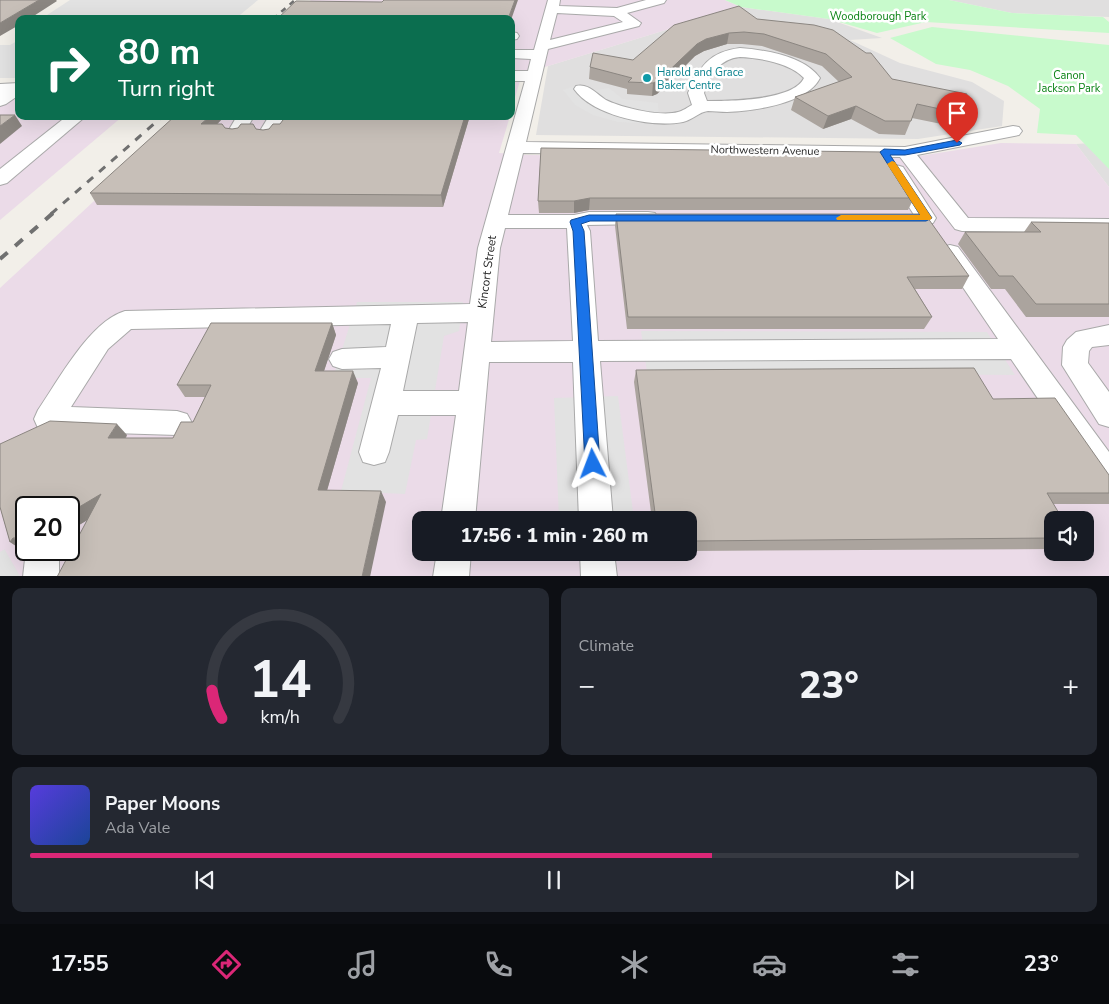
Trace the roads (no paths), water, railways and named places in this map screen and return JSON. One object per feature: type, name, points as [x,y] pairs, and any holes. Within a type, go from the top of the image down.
[{"type":"street","points":[[568,6],[617,12],[660,0]]},
{"type":"street","points":[[568,6],[586,36]]},
{"type":"street","name":"Kincort Street","points":[[459,511],[489,248],[515,147],[520,93],[540,51],[568,6]]},
{"type":"street","points":[[515,54],[540,51],[634,23],[617,12]]},
{"type":"street","points":[[582,89],[597,102],[620,111],[636,115],[682,116],[701,106],[731,107],[774,100],[806,88],[812,82],[812,78],[807,71],[765,56],[745,53],[727,54],[710,64],[699,84],[696,94],[701,106]]},
{"type":"street","points":[[0,88],[15,88]]},
{"type":"street","points":[[0,102],[15,90]]},
{"type":"street","points":[[0,102],[15,102]]},
{"type":"street","points":[[682,116],[690,149]]},
{"type":"street","points":[[0,179],[73,120]]},
{"type":"street","points":[[236,133],[244,120]]},
{"type":"street","points":[[266,134],[275,120]]},
{"type":"street","name":"Northwestern Avenue","points":[[515,147],[905,152],[1013,131]]},
{"type":"street","points":[[884,152],[926,218],[1109,477]]},
{"type":"street","points":[[905,152],[962,224],[1109,226]]},
{"type":"street","points":[[496,221],[575,222],[589,218],[668,218]]},
{"type":"street","points":[[897,218],[926,218]]},
{"type":"street","points":[[575,222],[578,231],[587,351],[596,511]]},
{"type":"street","points":[[177,423],[48,419],[100,342],[125,320],[481,313]]},
{"type":"street","points":[[374,452],[406,315]]},
{"type":"street","points":[[1109,335],[1085,339],[1076,347],[1074,364],[1109,414]]},
{"type":"street","points":[[477,352],[1017,349]]},
{"type":"street","points":[[342,359],[396,357]]},
{"type":"street","points":[[386,403],[471,403]]},
{"type":"street","points":[[451,576],[453,561]]},
{"type":"street","points":[[598,561],[599,576]]},
{"type":"railway","points":[[278,15],[295,0]]},
{"type":"railway","points":[[51,214],[158,120]]},
{"type":"railway","points":[[0,259],[53,213]]},
{"type":"place","name":"Harold and Grace Baker Centre","points":[[647,78]]},
{"type":"park label","name":"Woodborough Park","points":[[878,16]]},
{"type":"park label","name":"Canon Jackson Park","points":[[1069,81]]}]
